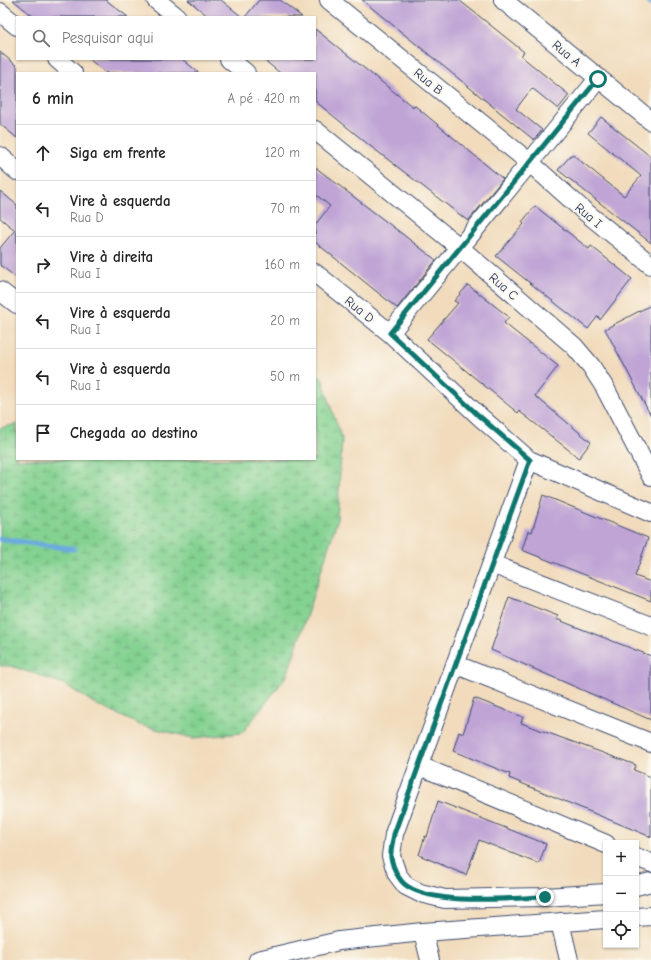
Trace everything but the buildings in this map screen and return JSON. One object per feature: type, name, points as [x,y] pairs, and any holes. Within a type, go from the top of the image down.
[{"type":"street","points":[[156,0],[176,16]]},
{"type":"street","name":"Rua B","points":[[329,0],[529,162]]},
{"type":"street","name":"Rua A","points":[[503,0],[651,121]]},
{"type":"street","points":[[0,12],[16,25]]},
{"type":"street","points":[[58,60],[73,72]]},
{"type":"street","points":[[229,60],[245,72]]},
{"type":"street","points":[[390,333],[598,79]]},
{"type":"street","name":"Rua C","points":[[316,131],[459,248],[574,346],[591,366],[651,476]]},
{"type":"street","points":[[0,156],[16,169]]},
{"type":"street","name":"Rua I","points":[[529,162],[583,210],[651,265]]},
{"type":"street","name":"Rua D","points":[[316,274],[390,333],[478,415],[530,460],[651,513]]},
{"type":"street","points":[[0,291],[16,303]]},
{"type":"street","points":[[530,460],[457,665],[394,834],[391,856],[396,874],[406,886],[420,893],[445,898],[545,897],[603,893]]},
{"type":"street","points":[[492,564],[651,626]]},
{"type":"street","points":[[457,665],[651,743]]},
{"type":"street","points":[[420,766],[603,843]]},
{"type":"street","points":[[639,858],[651,863]]},
{"type":"street","points":[[639,885],[651,882]]},
{"type":"street","points":[[639,917],[651,916]]},
{"type":"street","points":[[258,960],[290,956],[339,941],[423,932],[603,919]]},
{"type":"street","points":[[560,922],[569,960]]},
{"type":"street","points":[[423,932],[430,960]]},
{"type":"green space","points":[[316,373],[322,378],[342,439],[337,521],[287,676],[242,733],[193,738],[140,725],[97,705],[64,684],[11,666],[0,666],[0,428],[16,424],[16,460],[316,460]]},
{"type":"waterway","points":[[646,0],[651,4]]},
{"type":"waterway","points":[[0,539],[74,549]]},
{"type":"route","points":[[545,897],[445,898],[420,893],[406,886],[396,874],[391,856],[394,834],[476,612],[510,510],[530,460],[478,415],[390,333],[598,79]]}]
